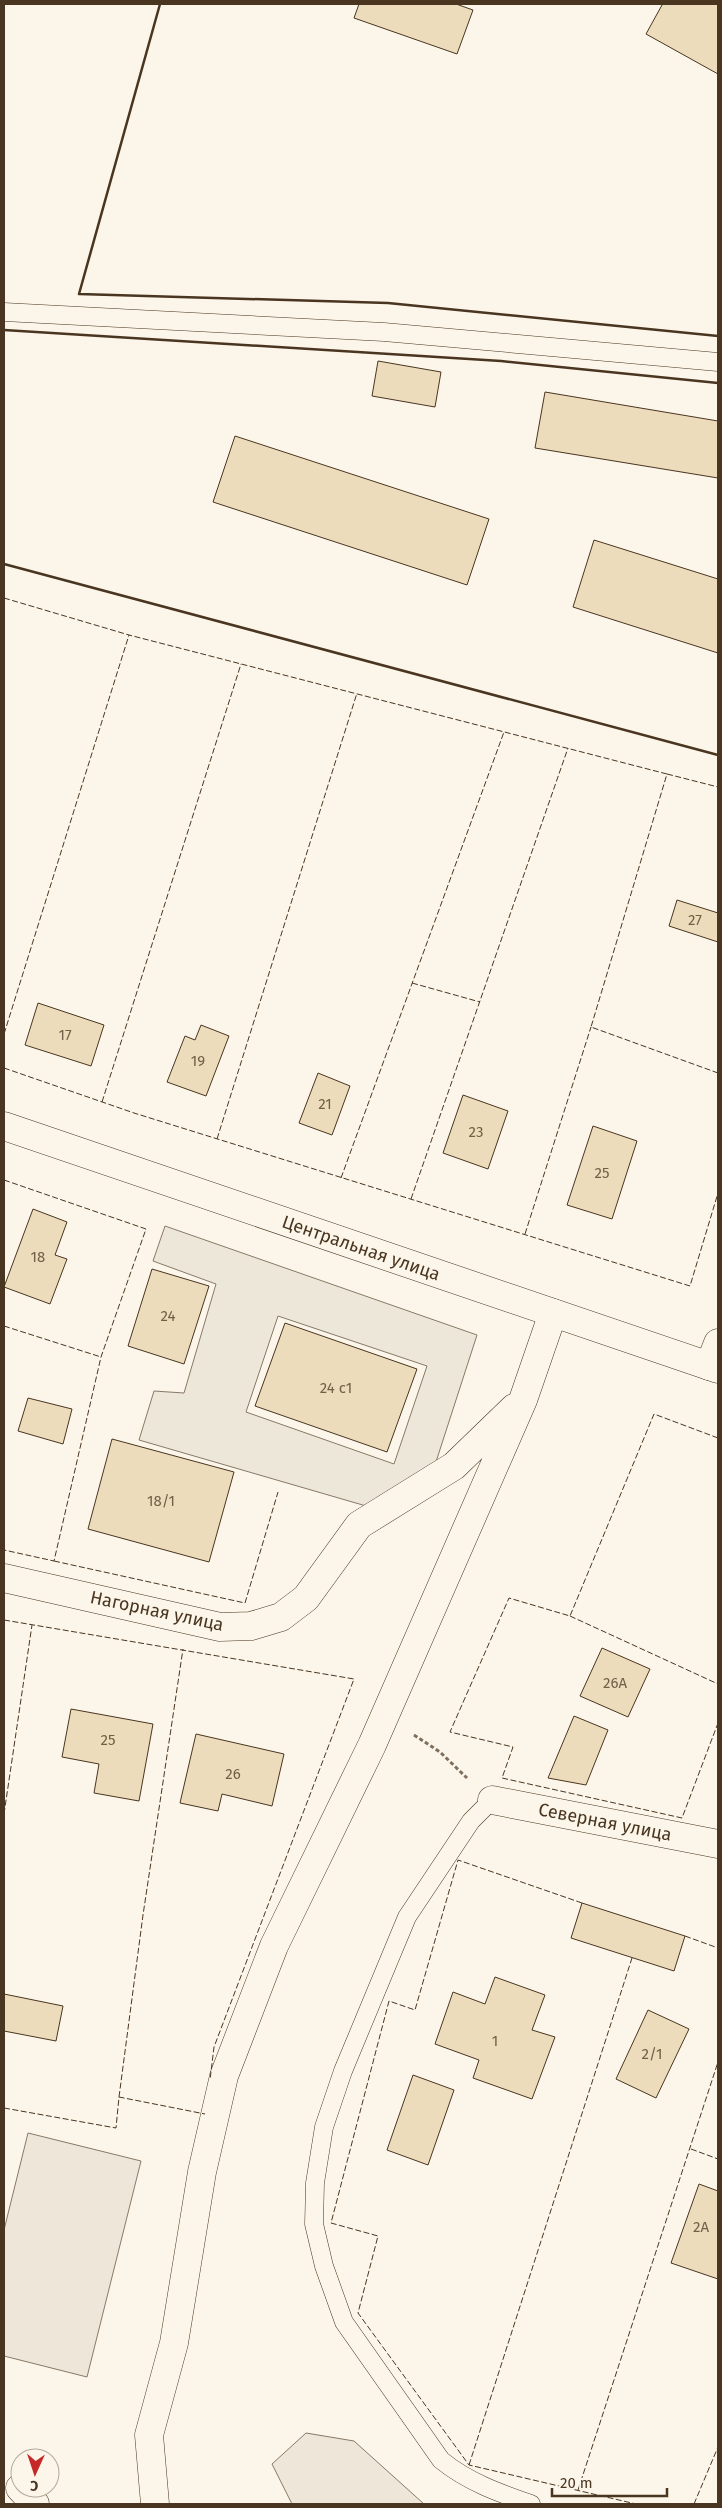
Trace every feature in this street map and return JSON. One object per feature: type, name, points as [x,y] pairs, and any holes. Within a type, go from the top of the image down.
[{"type":"street","name":"Центральная улица","points":[[4,1126],[553,1313],[715,1359]]},
{"type":"street","points":[[155,2504],[149,2435],[174,2343],[202,2172],[224,2076],[274,1946],[385,1716],[523,1400],[553,1313]]},
{"type":"street","name":"Нагорная улица","points":[[4,1578],[220,1627],[251,1626],[281,1617],[306,1598],[359,1525],[454,1466],[523,1400]]},
{"type":"street","name":"Северная улица","points":[[492,1800],[718,1844]]},
{"type":"lane","points":[[4,312],[384,332],[718,362]]},
{"type":"lane","points":[[492,1800],[471,1821],[407,1917],[343,2071],[324,2127],[314,2183],[314,2224],[324,2266],[344,2322],[441,2460],[467,2479],[531,2504]]},
{"type":"path","points":[[385,1716],[440,1752],[492,1800]]},
{"type":"shaded area","points":[[165,1226],[477,1335],[434,1468],[373,1508],[139,1440],[154,1391],[184,1393],[216,1284],[153,1261]],"holes":[[[278,1316],[427,1366],[394,1464],[246,1412]]]},
{"type":"shaded area","points":[[28,2133],[141,2161],[87,2377],[4,2356],[4,2230]]},
{"type":"shaded area","points":[[306,2433],[354,2441],[424,2504],[292,2504],[272,2464]]},
{"type":"building","points":[[359,4],[456,4],[473,10],[457,54],[354,18]]},
{"type":"building","points":[[659,4],[718,4],[718,74],[646,34],[662,5]]},
{"type":"building","points":[[378,361],[441,372],[435,407],[372,396]]},
{"type":"building","points":[[545,392],[718,421],[718,478],[535,448]]},
{"type":"building","points":[[235,436],[489,519],[467,585],[213,502]]},
{"type":"building","points":[[594,540],[718,579],[718,653],[573,607]]},
{"type":"building","points":[[677,900],[718,913],[718,942],[669,926]]},
{"type":"building","points":[[38,1003],[104,1025],[91,1066],[25,1045]]},
{"type":"building","points":[[201,1025],[229,1036],[206,1096],[167,1082],[185,1036],[195,1040]]},
{"type":"building","points":[[318,1073],[350,1086],[332,1135],[299,1123]]},
{"type":"building","points":[[463,1095],[508,1111],[488,1169],[443,1153]]},
{"type":"building","points":[[593,1126],[637,1141],[612,1219],[567,1205]]},
{"type":"building","points":[[33,1209],[67,1222],[55,1255],[67,1259],[50,1304],[4,1287]]},
{"type":"building","points":[[152,1269],[209,1286],[184,1364],[128,1346]]},
{"type":"building","points":[[285,1323],[417,1369],[387,1452],[255,1406]]},
{"type":"building","points":[[28,1398],[72,1409],[63,1444],[18,1431]]},
{"type":"building","points":[[112,1439],[234,1472],[209,1562],[88,1529]]},
{"type":"building","points":[[602,1648],[650,1669],[628,1717],[580,1696]]},
{"type":"building","points":[[71,1709],[153,1724],[139,1801],[94,1793],[99,1764],[62,1757]]},
{"type":"building","points":[[574,1716],[608,1730],[586,1785],[548,1778]]},
{"type":"building","points":[[196,1734],[284,1754],[272,1806],[222,1794],[218,1811],[180,1803]]},
{"type":"building","points":[[582,1903],[685,1936],[674,1971],[571,1938]]},
{"type":"building","points":[[495,1977],[545,1995],[532,2030],[555,2037],[532,2099],[473,2078],[479,2060],[435,2044],[453,1992],[485,2004]]},
{"type":"building","points":[[4,1994],[63,2006],[56,2041],[4,2031]]},
{"type":"building","points":[[648,2010],[689,2029],[656,2098],[616,2079]]},
{"type":"building","points":[[413,2075],[454,2090],[428,2165],[387,2150]]},
{"type":"building","points":[[699,2184],[718,2191],[718,2279],[671,2263]]},
{"type":"fence","points":[[4,598],[129,635],[667,774],[591,1027],[718,1073]]},
{"type":"fence","points":[[4,1034],[129,635]]},
{"type":"fence","points":[[102,1102],[241,664]]},
{"type":"fence","points":[[217,1139],[357,693]]},
{"type":"fence","points":[[341,1178],[504,732]]},
{"type":"fence","points":[[411,1199],[568,748]]},
{"type":"fence","points":[[667,774],[718,787]]},
{"type":"fence","points":[[412,983],[480,1002]]},
{"type":"fence","points":[[525,1234],[591,1027]]},
{"type":"fence","points":[[4,1068],[134,1113],[690,1286],[718,1193]]},
{"type":"fence","points":[[4,1180],[146,1229],[101,1357],[54,1561],[4,1550]]},
{"type":"fence","points":[[4,1326],[101,1357]]},
{"type":"fence","points":[[718,1438],[654,1414],[570,1616],[509,1598],[450,1732],[513,1747],[502,1778],[682,1818],[718,1723]]},
{"type":"fence","points":[[54,1561],[245,1603],[278,1492]]},
{"type":"fence","points":[[570,1616],[718,1684]]},
{"type":"fence","points":[[4,1620],[354,1679],[214,2047],[210,2080]]},
{"type":"fence","points":[[4,1814],[32,1625]]},
{"type":"fence","points":[[119,2097],[143,1915],[183,1649]]},
{"type":"fence","points":[[582,1903],[458,1860],[415,2010],[389,2001],[331,2223],[378,2236],[358,2313],[469,2465],[636,2504]]},
{"type":"fence","points":[[685,1936],[718,1948]]},
{"type":"fence","points":[[469,2465],[632,1958]]},
{"type":"fence","points":[[578,2490],[718,2062]]},
{"type":"fence","points":[[4,2108],[116,2128],[119,2097],[205,2114]]},
{"type":"fence","points":[[691,2149],[718,2159]]},
{"type":"fence","points":[[694,2504],[718,2447]]},
{"type":"wall","points":[[160,4],[79,294],[388,303],[718,336]]},
{"type":"wall","points":[[4,330],[501,361],[718,383]]},
{"type":"wall","points":[[4,564],[718,755]]}]
